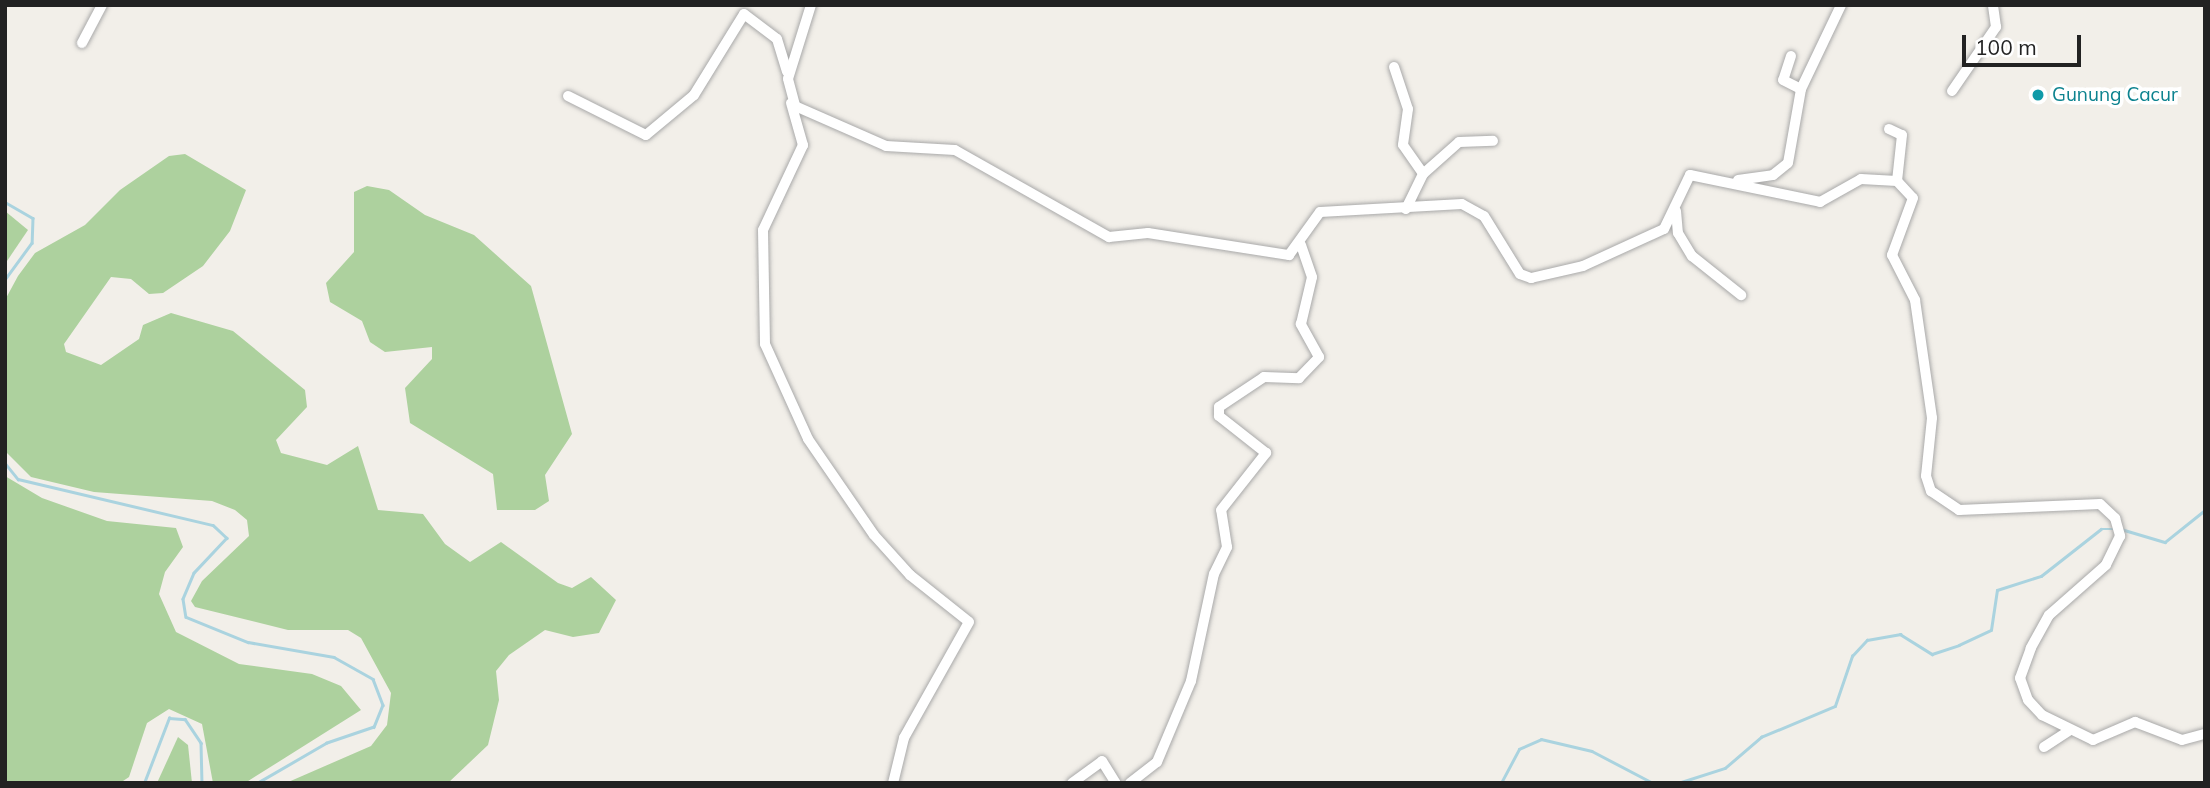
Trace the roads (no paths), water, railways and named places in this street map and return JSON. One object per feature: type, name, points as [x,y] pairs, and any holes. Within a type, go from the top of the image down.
[{"type":"street","points":[[82,43],[102,5]]},
{"type":"street","points":[[788,79],[811,5]]},
{"type":"street","points":[[1734,180],[1773,175],[1788,163],[1801,89],[1841,5]]},
{"type":"street","points":[[1952,92],[1996,27],[1993,5]]},
{"type":"street","points":[[568,96],[646,135],[694,95],[744,14],[777,39],[803,145],[762,230],[765,344],[808,439],[886,551],[969,622],[904,738],[893,783]]},
{"type":"street","points":[[1791,56],[1783,80],[1801,89]]},
{"type":"street","points":[[1394,67],[1409,108],[1403,145],[1423,174]]},
{"type":"street","points":[[790,100],[881,145],[955,150],[1105,237],[1148,233],[1289,255],[1301,245],[1320,212],[1472,207],[1520,274],[1531,278],[1583,266],[1656,234],[1675,208],[1690,175],[1734,180],[1820,202],[1861,179],[1897,181],[1913,198],[1892,255],[1915,300],[1932,418],[1926,476],[1931,491],[1959,510],[2100,504],[2115,518],[2120,536],[2101,572],[2049,615],[2020,678],[2033,707],[2070,730],[2093,740],[2141,722],[2182,740],[2205,734]]},
{"type":"street","points":[[1889,129],[1902,135],[1897,181]]},
{"type":"street","points":[[1406,209],[1423,174],[1460,142],[1493,141]]},
{"type":"street","points":[[1675,208],[1678,233],[1692,256],[1741,295]]},
{"type":"street","points":[[1130,783],[1157,762],[1191,681],[1214,574],[1227,547],[1221,510],[1266,453],[1219,416],[1219,407],[1264,377],[1298,378],[1319,357],[1301,324],[1312,277],[1301,245]]},
{"type":"street","points":[[2044,747],[2070,730]]},
{"type":"street","points":[[1072,783],[1102,761],[1116,783]]},
{"type":"waterway","points":[[5,202],[33,218],[32,243],[5,280]]},
{"type":"waterway","points":[[5,463],[18,479],[213,525],[227,538],[194,573],[183,599],[186,617],[248,642],[334,657],[373,679],[383,705],[374,727],[327,743],[258,783]]},
{"type":"waterway","points":[[2121,529],[2165,542],[2205,510]]},
{"type":"waterway","points":[[1678,783],[1725,768],[1761,737],[1835,706],[1852,656],[1867,640],[1900,634],[1932,654],[1959,645],[1991,630],[1997,590],[2041,576],[2101,529],[2115,529]]},
{"type":"waterway","points":[[144,783],[169,718],[185,719],[201,743],[202,783]]},
{"type":"waterway","points":[[1501,783],[1519,749],[1541,739],[1592,751],[1653,783]]},
{"type":"place","name":"Gunung Cacur","points":[[2038,95]]}]
